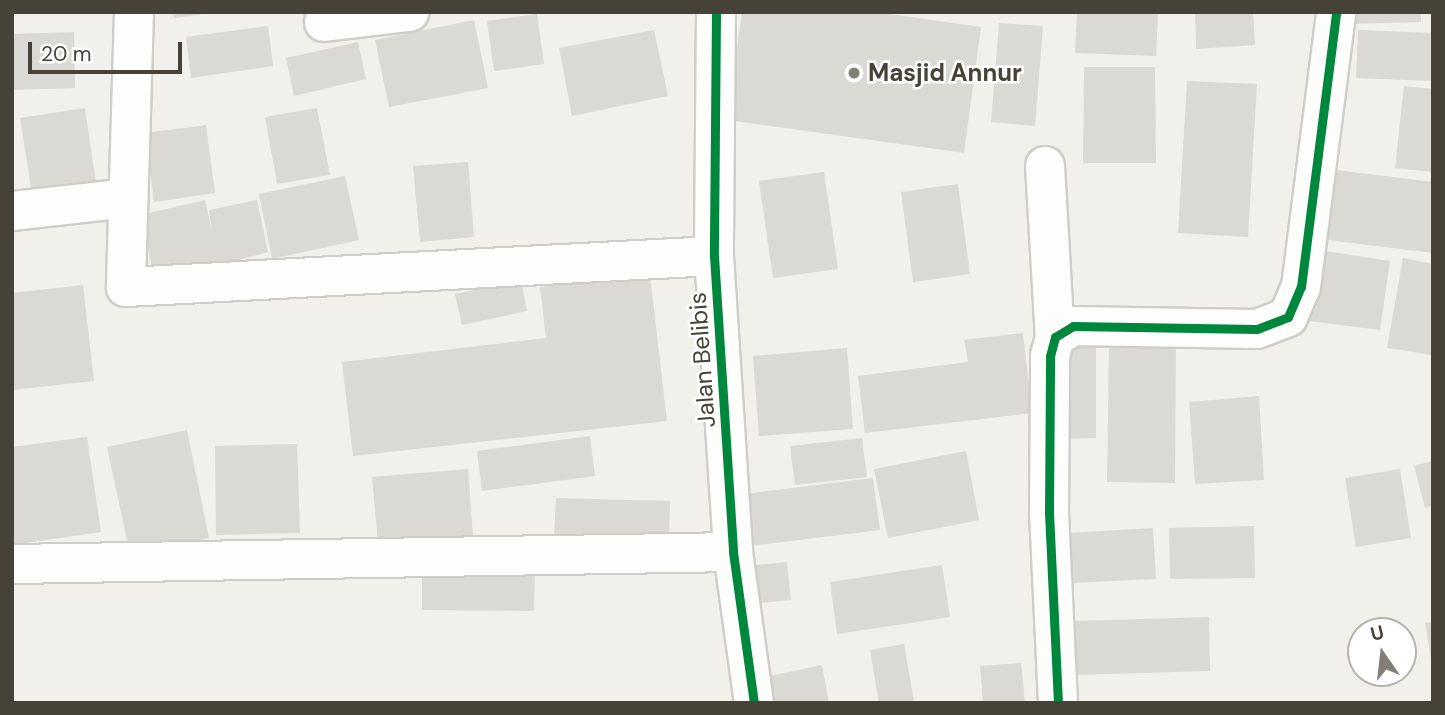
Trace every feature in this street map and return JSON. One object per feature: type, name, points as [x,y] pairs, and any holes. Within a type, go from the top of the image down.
[{"type":"street","points":[[134,12],[126,287],[714,256]]},
{"type":"street","points":[[324,22],[409,12]]},
{"type":"street","name":"Jalan Belibis","points":[[716,12],[714,256],[733,552],[754,703]]},
{"type":"street","points":[[1055,337],[1073,326],[1257,329],[1288,317],[1301,287],[1336,12]]},
{"type":"street","points":[[1045,166],[1055,337],[1050,356],[1049,514],[1058,703]]},
{"type":"street","points":[[12,211],[128,198]]},
{"type":"street","points":[[12,564],[733,552]]},
{"type":"building","points":[[173,12],[204,12],[204,14],[174,18]]},
{"type":"building","name":"Masjid Annur","points":[[742,12],[876,12],[981,27],[964,153],[727,120]]},
{"type":"building","points":[[1077,12],[1158,12],[1156,56],[1075,53]]},
{"type":"building","points":[[1195,12],[1253,12],[1255,45],[1196,49]]},
{"type":"building","points":[[1352,12],[1421,12],[1421,22],[1352,24]]},
{"type":"building","points":[[537,14],[544,64],[494,71],[487,21]]},
{"type":"building","points":[[474,20],[488,88],[389,107],[375,40]]},
{"type":"building","points":[[999,23],[1043,26],[1035,126],[991,122]]},
{"type":"building","points":[[268,26],[273,66],[191,78],[186,37]]},
{"type":"building","points":[[654,30],[668,96],[572,116],[559,48]]},
{"type":"building","points":[[1358,30],[1433,33],[1433,81],[1356,78]]},
{"type":"building","points":[[74,32],[75,88],[12,90],[12,34]]},
{"type":"building","points":[[358,42],[366,79],[294,96],[286,58]]},
{"type":"building","points":[[1084,67],[1155,67],[1156,163],[1083,163]]},
{"type":"building","points":[[1187,81],[1257,84],[1248,237],[1178,233]]},
{"type":"building","points":[[1404,86],[1433,89],[1433,172],[1395,168]]},
{"type":"building","points":[[85,108],[96,183],[32,193],[20,118]]},
{"type":"building","points":[[317,108],[330,175],[277,184],[265,117]]},
{"type":"building","points":[[206,125],[215,193],[154,202],[145,133]]},
{"type":"building","points":[[468,162],[474,237],[420,242],[413,166]]},
{"type":"building","points":[[1328,169],[1433,182],[1433,253],[1319,239]]},
{"type":"building","points":[[824,172],[838,269],[773,278],[759,181]]},
{"type":"building","points":[[345,176],[359,240],[272,259],[259,194]]},
{"type":"building","points":[[958,184],[970,274],[913,282],[901,192]]},
{"type":"building","points":[[205,200],[212,231],[209,210],[257,200],[268,252],[155,283],[141,215]]},
{"type":"building","points":[[1319,250],[1390,261],[1380,330],[1309,321]]},
{"type":"building","points":[[1403,258],[1433,264],[1433,355],[1387,348]]},
{"type":"building","points":[[650,275],[667,421],[353,456],[342,362],[546,338],[540,287]]},
{"type":"building","points":[[521,280],[527,311],[462,325],[455,294]]},
{"type":"building","points":[[83,285],[94,381],[12,390],[12,293]]},
{"type":"building","points":[[1023,333],[1032,413],[865,433],[858,376],[968,362],[964,340]]},
{"type":"building","points":[[1096,345],[1096,438],[1058,439],[1057,346]]},
{"type":"building","points":[[1109,345],[1176,345],[1175,483],[1107,482]]},
{"type":"building","points":[[847,348],[853,429],[759,436],[753,356]]},
{"type":"building","points":[[1259,396],[1264,480],[1195,484],[1189,402]]},
{"type":"building","points":[[187,430],[209,538],[130,554],[107,447]]},
{"type":"building","points":[[590,436],[595,476],[482,491],[477,451]]},
{"type":"building","points":[[87,437],[101,532],[12,545],[12,447]]},
{"type":"building","points":[[862,438],[867,477],[795,485],[790,446]]},
{"type":"building","points":[[297,444],[300,533],[216,535],[215,446]]},
{"type":"building","points":[[966,451],[979,520],[888,538],[874,469]]},
{"type":"building","points":[[1433,461],[1433,506],[1425,508],[1414,466]]},
{"type":"building","points":[[468,469],[473,536],[378,544],[372,477]]},
{"type":"building","points":[[1400,469],[1411,538],[1356,547],[1345,478]]},
{"type":"building","points":[[873,478],[880,530],[742,547],[735,495]]},
{"type":"building","points":[[556,498],[670,501],[669,541],[554,537]]},
{"type":"building","points":[[1254,526],[1255,578],[1170,579],[1169,528]]},
{"type":"building","points":[[1153,528],[1156,579],[1070,583],[1067,533]]},
{"type":"building","points":[[787,562],[791,600],[751,604],[746,566]]},
{"type":"building","points":[[422,563],[535,564],[534,611],[422,610]]},
{"type":"building","points":[[942,565],[950,617],[837,634],[830,582]]},
{"type":"building","points":[[1209,617],[1210,671],[1074,675],[1073,621]]},
{"type":"building","points":[[1433,622],[1433,658],[1431,659],[1425,623]]},
{"type":"building","points":[[904,644],[914,702],[879,703],[870,650]]},
{"type":"building","points":[[1021,663],[1025,703],[983,703],[980,666]]},
{"type":"building","points":[[822,665],[829,703],[776,703],[770,676]]},
{"type":"cycle path","points":[[716,12],[714,256],[733,552],[754,703]]},
{"type":"cycle path","points":[[1058,703],[1049,514],[1050,356],[1055,337],[1073,326],[1257,329],[1288,317],[1301,287],[1336,12]]},
{"type":"place","name":"Masjid Annur","points":[[854,73]]}]
